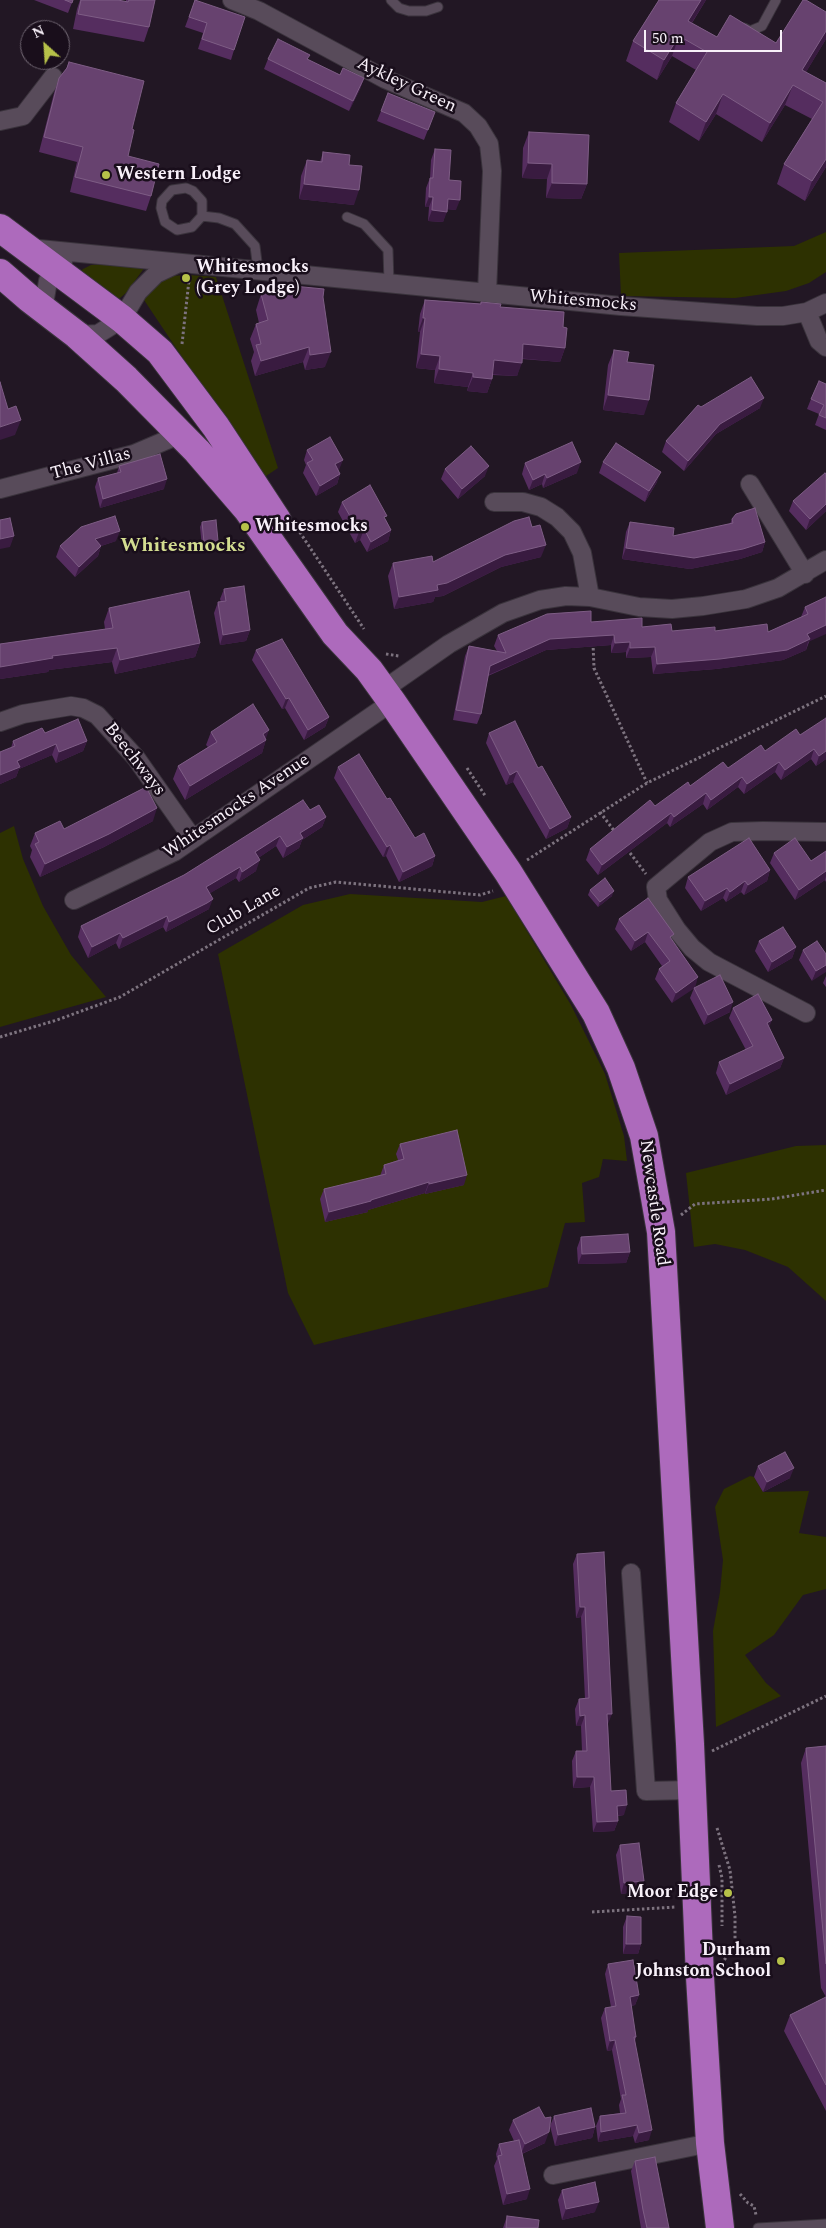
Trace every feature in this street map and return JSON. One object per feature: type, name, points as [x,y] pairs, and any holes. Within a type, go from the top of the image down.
[{"type":"highway","points":[[0,228],[122,319],[160,352],[216,427],[512,878]]},
{"type":"highway","points":[[0,273],[77,335],[126,379],[181,434],[247,508],[335,634],[381,679]]},
{"type":"highway","name":"Newcastle Road","points":[[512,878],[596,1013],[621,1068],[644,1136],[661,1232],[710,2143],[720,2228]]},
{"type":"street","name":"Aykley Green","points":[[232,0],[262,6],[385,79],[464,113],[478,126],[489,144],[492,171],[487,293]]},
{"type":"street","points":[[0,121],[23,116],[53,77]]},
{"type":"street","name":"Whitesmocks","points":[[26,247],[112,254],[185,264],[389,284],[757,316],[783,316],[807,312],[826,304]]},
{"type":"street","points":[[48,313],[44,304],[48,281],[66,259],[83,253]]},
{"type":"street","name":"Whitesmocks","points":[[77,335],[98,334],[122,319],[138,292],[156,274],[185,264]]},
{"type":"street","points":[[807,312],[819,341],[826,347]]},
{"type":"street","name":"The Villas","points":[[0,489],[134,454],[181,434]]},
{"type":"street","points":[[750,484],[805,574]]},
{"type":"street","points":[[494,502],[523,502],[542,507],[557,517],[572,532],[582,553],[590,597]]},
{"type":"street","name":"Whitesmocks Avenue","points":[[74,900],[174,852],[193,839],[381,679],[414,667],[449,644],[503,613],[540,600],[566,596],[590,597],[639,607],[672,609],[746,599],[778,588],[805,574],[826,560]]},
{"type":"street","name":"Beechways","points":[[0,722],[23,714],[71,706],[84,708],[97,716],[136,758],[193,839]]},
{"type":"street","points":[[806,1012],[709,962],[692,948],[677,930],[658,900],[656,887],[710,842],[732,832],[826,832]]},
{"type":"street","points":[[631,1573],[646,1791],[691,1790]]},
{"type":"street","points":[[553,2174],[710,2143]]},
{"type":"lane","points":[[391,0],[399,8],[409,11],[426,11],[438,8]]},
{"type":"lane","points":[[736,24],[750,31],[762,26],[776,0]]},
{"type":"lane","points":[[186,188],[193,190],[202,201],[202,216],[192,227],[177,230],[165,222],[161,208],[162,200],[172,190],[186,188]]},
{"type":"lane","points":[[202,216],[218,218],[235,224],[255,246],[258,270]]},
{"type":"lane","points":[[347,217],[364,224],[388,250],[389,284]]},
{"type":"lane","points":[[758,2228],[826,2224]]},
{"type":"path","points":[[182,344],[185,264]]},
{"type":"path","points":[[295,525],[369,637]]},
{"type":"path","points":[[592,641],[594,668],[647,783]]},
{"type":"path","points":[[381,679],[395,657],[404,654],[414,667]]},
{"type":"path","name":"Club Lane","points":[[0,1037],[57,1020],[120,997],[309,888],[336,882],[480,895],[512,878],[600,812],[647,783],[826,696]]},
{"type":"path","points":[[466,767],[482,790],[490,806]]},
{"type":"path","points":[[600,812],[617,834]]},
{"type":"path","points":[[622,842],[656,887]]},
{"type":"path","points":[[677,1209],[678,1218],[695,1204],[772,1198],[826,1190]]},
{"type":"path","points":[[706,1753],[826,1696]]},
{"type":"path","points":[[712,1820],[717,1827],[730,1870],[735,1916],[735,1945],[722,1964]]},
{"type":"path","points":[[592,1912],[697,1906]]},
{"type":"green space","points":[[826,232],[826,272],[809,283],[786,291],[735,298],[621,296],[619,253],[794,246]]},
{"type":"green space","points":[[91,265],[145,267],[126,293],[120,298],[114,299],[79,273]]},
{"type":"green space","points":[[170,276],[216,277],[278,468],[263,478],[144,300],[149,288]]},
{"type":"green space","points":[[14,826],[23,859],[43,906],[71,955],[106,997],[0,1027],[0,833]]},
{"type":"green space","points":[[350,894],[482,902],[506,896],[571,1005],[605,1074],[624,1136],[627,1161],[603,1159],[599,1177],[582,1183],[585,1222],[565,1223],[548,1287],[314,1345],[288,1293],[218,954],[303,905]]},
{"type":"green space","points":[[826,1145],[826,1301],[788,1267],[745,1250],[715,1244],[694,1247],[686,1173],[796,1146]]},
{"type":"green space","points":[[750,1476],[754,1477],[763,1492],[809,1491],[799,1533],[826,1537],[826,1589],[803,1595],[774,1635],[745,1655],[766,1683],[781,1696],[716,1727],[713,1631],[723,1560],[715,1507],[724,1489]]},
{"type":"building","points":[[81,0],[118,0],[128,2],[129,0],[155,0],[149,27],[78,14]]},
{"type":"building","points":[[195,0],[245,17],[234,50],[202,39],[207,23],[189,17]]},
{"type":"building","points":[[659,0],[701,0],[688,21],[717,37],[730,15],[776,43],[803,0],[826,12],[826,31],[802,70],[826,83],[826,159],[812,181],[784,164],[823,102],[793,85],[770,123],[723,94],[706,122],[676,103],[707,52],[679,36],[664,60],[633,41]]},
{"type":"building","points":[[278,39],[310,55],[307,59],[340,75],[343,68],[364,78],[353,101],[268,59]]},
{"type":"building","points":[[70,62],[144,81],[132,129],[134,130],[128,156],[159,164],[151,196],[75,177],[83,147],[44,137],[59,78],[65,70],[70,70]]},
{"type":"building","points":[[388,93],[435,112],[428,130],[381,111]]},
{"type":"building","points":[[529,132],[589,135],[587,184],[552,183],[552,164],[528,163]]},
{"type":"building","points":[[435,149],[451,150],[449,180],[461,181],[460,200],[448,199],[447,212],[432,210],[433,197],[429,197],[430,178],[433,178]]},
{"type":"building","points":[[323,152],[350,155],[349,165],[362,166],[359,190],[304,184],[307,160],[322,162]]},
{"type":"building","points":[[293,286],[324,289],[323,297],[331,352],[310,355],[309,347],[261,361],[256,345],[261,344],[256,324],[268,320],[261,294]]},
{"type":"building","points":[[425,300],[481,304],[481,302],[501,304],[500,307],[564,312],[563,327],[567,328],[565,348],[523,344],[522,363],[494,360],[492,379],[473,377],[473,373],[439,369],[440,356],[421,354]]},
{"type":"building","points":[[614,350],[629,352],[627,362],[654,365],[649,400],[608,395]]},
{"type":"building","points":[[751,377],[764,398],[720,424],[688,461],[666,441],[698,405],[701,407]]},
{"type":"building","points":[[819,381],[826,384],[826,418],[819,415],[824,405],[811,399]]},
{"type":"building","points":[[0,382],[8,409],[16,406],[21,420],[0,427]]},
{"type":"building","points":[[330,437],[343,460],[335,464],[340,474],[320,486],[307,463],[313,460],[307,450]]},
{"type":"building","points":[[572,442],[581,462],[547,478],[545,474],[533,480],[525,463]]},
{"type":"building","points":[[616,443],[661,472],[649,491],[603,462]]},
{"type":"building","points":[[471,446],[489,466],[462,489],[445,469]]},
{"type":"building","points":[[160,454],[167,479],[103,499],[98,478],[121,472],[119,466]]},
{"type":"building","points":[[825,473],[826,504],[810,519],[793,501]]},
{"type":"building","points":[[370,485],[387,516],[384,517],[391,530],[371,542],[364,529],[359,532],[342,502]]},
{"type":"building","points":[[755,508],[765,542],[743,549],[694,558],[626,548],[630,522],[674,528],[673,536],[733,523],[732,519],[736,514]]},
{"type":"building","points":[[115,516],[120,531],[95,539],[101,546],[79,567],[60,546],[81,527]]},
{"type":"building","points":[[529,517],[532,527],[540,525],[546,545],[505,555],[447,583],[437,585],[438,590],[399,597],[393,563],[432,556],[433,562],[514,521]]},
{"type":"building","points":[[10,518],[14,536],[0,539],[0,520]]},
{"type":"building","points":[[216,520],[218,541],[204,542],[202,522]]},
{"type":"building","points":[[244,586],[250,630],[223,635],[218,602],[226,601],[224,589]]},
{"type":"building","points":[[189,591],[200,643],[120,660],[117,648],[52,656],[53,658],[0,667],[0,644],[113,628],[109,608]]},
{"type":"building","points":[[826,597],[826,625],[807,634],[810,639],[787,650],[720,659],[657,664],[655,647],[630,648],[630,642],[615,643],[614,635],[550,639],[490,666],[481,714],[456,710],[469,646],[506,653],[498,635],[547,614],[591,611],[591,622],[642,618],[642,627],[671,624],[672,631],[715,627],[715,631],[767,624],[768,632],[808,614],[805,607]]},
{"type":"building","points":[[282,639],[329,717],[308,730],[289,698],[286,699],[256,650]]},
{"type":"building","points":[[253,704],[269,730],[263,734],[266,740],[190,786],[178,766],[217,742],[211,732]]},
{"type":"building","points":[[826,718],[826,751],[819,756],[814,749],[785,770],[779,762],[747,784],[742,777],[711,800],[706,793],[674,817],[671,813],[602,865],[590,849],[650,800],[655,806],[688,782],[690,786],[723,762],[728,768],[761,745],[765,751],[796,729],[800,735]]},
{"type":"building","points":[[78,719],[87,741],[59,752],[56,744],[17,761],[20,767],[0,775],[0,752],[15,746],[13,741],[42,728],[45,733]]},
{"type":"building","points":[[515,721],[538,768],[542,766],[571,817],[550,829],[517,771],[510,775],[489,733]]},
{"type":"building","points":[[359,754],[387,799],[390,798],[415,838],[424,833],[435,856],[403,872],[390,845],[387,847],[338,767]]},
{"type":"building","points":[[146,787],[157,808],[109,834],[45,864],[35,844],[39,842],[35,833],[60,821],[64,829]]},
{"type":"building","points":[[303,800],[310,810],[319,805],[326,817],[300,833],[303,838],[287,847],[280,836],[255,852],[260,860],[242,872],[240,867],[206,887],[213,899],[207,903],[169,922],[167,916],[123,938],[120,933],[92,947],[81,926],[184,875]]},
{"type":"building","points":[[749,838],[770,870],[748,885],[745,881],[730,892],[727,888],[705,901],[688,877]]},
{"type":"building","points":[[795,838],[811,861],[826,851],[826,871],[799,890],[774,853]]},
{"type":"building","points":[[605,878],[614,891],[600,902],[590,890]]},
{"type":"building","points":[[648,898],[674,934],[670,937],[698,977],[676,993],[659,969],[670,961],[648,932],[635,941],[619,919]]},
{"type":"building","points":[[783,927],[796,947],[772,962],[759,941]]},
{"type":"building","points":[[817,941],[826,954],[826,965],[816,971],[803,950]]},
{"type":"building","points":[[720,975],[733,1002],[708,1015],[694,988]]},
{"type":"building","points":[[758,994],[772,1020],[767,1023],[784,1058],[730,1084],[719,1062],[753,1046],[733,1008]]},
{"type":"building","points":[[457,1130],[467,1175],[429,1184],[429,1182],[371,1201],[329,1212],[324,1189],[386,1174],[384,1165],[404,1159],[400,1144]]},
{"type":"building","points":[[628,1234],[630,1252],[582,1254],[581,1237]]},
{"type":"building","points":[[785,1452],[794,1468],[767,1482],[758,1466]]},
{"type":"building","points":[[604,1552],[612,1714],[607,1714],[611,1791],[626,1790],[627,1805],[617,1806],[618,1821],[597,1822],[594,1777],[577,1777],[576,1751],[587,1751],[585,1715],[580,1716],[579,1699],[589,1698],[585,1607],[580,1607],[577,1554]]},
{"type":"building","points":[[826,1746],[826,1964],[806,1748]]},
{"type":"building","points":[[639,1843],[644,1881],[624,1883],[620,1845]]},
{"type":"building","points":[[627,1916],[641,1917],[641,1944],[626,1944]]},
{"type":"building","points":[[633,1960],[639,1995],[630,1997],[636,2037],[634,2037],[652,2130],[639,2133],[637,2125],[601,2132],[600,2116],[626,2113],[622,2095],[626,2095],[615,2040],[610,2041],[605,2008],[616,2006],[608,1964]]},
{"type":"building","points":[[826,1997],[826,2085],[790,2015]]},
{"type":"building","points":[[539,2107],[545,2118],[551,2117],[549,2132],[525,2144],[513,2120]]},
{"type":"building","points":[[591,2108],[595,2127],[558,2135],[554,2116]]},
{"type":"building","points":[[519,2140],[530,2189],[507,2194],[498,2156],[502,2155],[499,2144]]},
{"type":"building","points":[[655,2157],[669,2228],[647,2228],[643,2210],[635,2161]]},
{"type":"building","points":[[595,2182],[599,2202],[566,2209],[562,2190]]},
{"type":"building","points":[[507,2216],[539,2220],[538,2228],[506,2228]]},
{"type":"place","name":"Western Lodge","points":[[106,175]]},
{"type":"place","name":"Whitesmocks (Grey Lodge)","points":[[186,278]]},
{"type":"place","name":"Whitesmocks","points":[[245,527]]},
{"type":"place","name":"Moor Edge","points":[[728,1893]]},
{"type":"place","name":"Durham Johnston School","points":[[781,1961]]},
{"type":"district","name":"Whitesmocks","points":[[183,547]]}]
